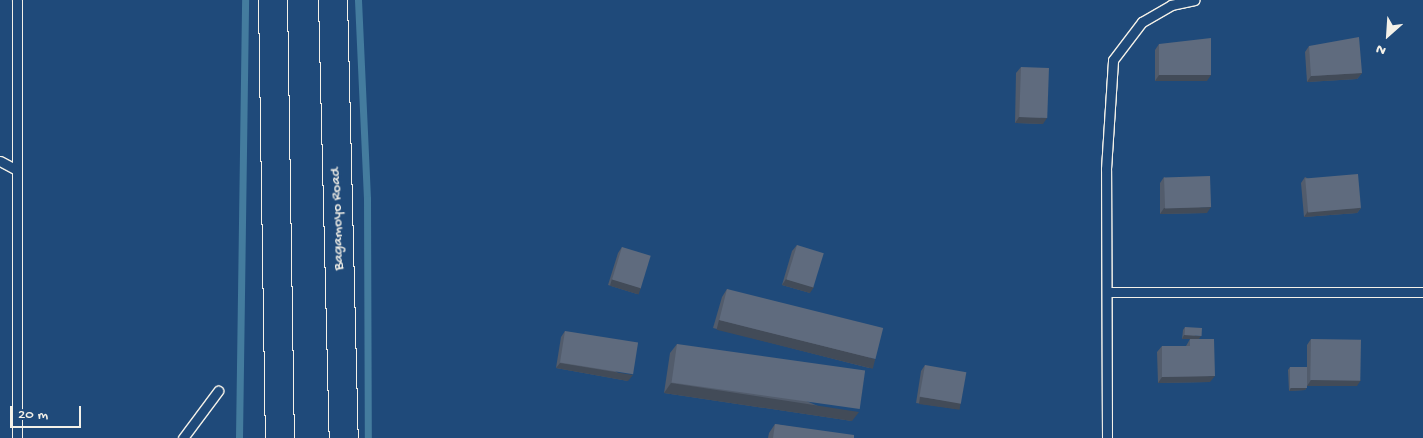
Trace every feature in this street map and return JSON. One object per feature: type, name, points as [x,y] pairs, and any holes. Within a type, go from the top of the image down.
[{"type":"highway","points":[[273,0],[280,438]]},
{"type":"highway","name":"Bagamoyo Road","points":[[333,0],[344,438]]},
{"type":"lane","points":[[17,0],[15,169],[17,438]]},
{"type":"lane","points":[[1107,438],[1109,292],[1106,169],[1113,60],[1142,22],[1171,5],[1194,0]]},
{"type":"lane","points":[[0,161],[15,169]]},
{"type":"lane","points":[[1109,292],[1423,292]]},
{"type":"lane","points":[[183,438],[218,391]]},
{"type":"building","points":[[1359,37],[1362,73],[1311,76],[1309,46]]},
{"type":"building","points":[[1211,38],[1211,75],[1159,75],[1159,44]]},
{"type":"building","points":[[1021,67],[1049,68],[1047,118],[1019,117]]},
{"type":"building","points":[[1358,174],[1361,208],[1308,212],[1305,179]]},
{"type":"building","points":[[1210,176],[1211,207],[1165,209],[1164,178]]},
{"type":"building","points":[[797,245],[824,253],[813,288],[786,279]]},
{"type":"building","points":[[622,247],[651,256],[641,288],[612,280]]},
{"type":"building","points":[[727,289],[883,328],[875,359],[719,320]]},
{"type":"building","points":[[1185,327],[1202,328],[1202,336],[1185,335]]},
{"type":"building","points":[[565,331],[638,343],[633,374],[560,363]]},
{"type":"building","points":[[1190,339],[1214,339],[1215,376],[1162,377],[1162,346],[1190,346]]},
{"type":"building","points":[[1311,339],[1361,340],[1360,381],[1310,380]]},
{"type":"building","points":[[677,344],[865,370],[860,409],[672,383]]},
{"type":"building","points":[[925,365],[966,372],[961,404],[919,397]]},
{"type":"building","points":[[1290,367],[1307,367],[1307,388],[1290,388]]},
{"type":"building","points":[[775,424],[854,435],[854,438],[773,438]]},
{"type":"waterway","points":[[239,438],[245,0]]},
{"type":"waterway","points":[[358,0],[367,199],[368,438]]}]
